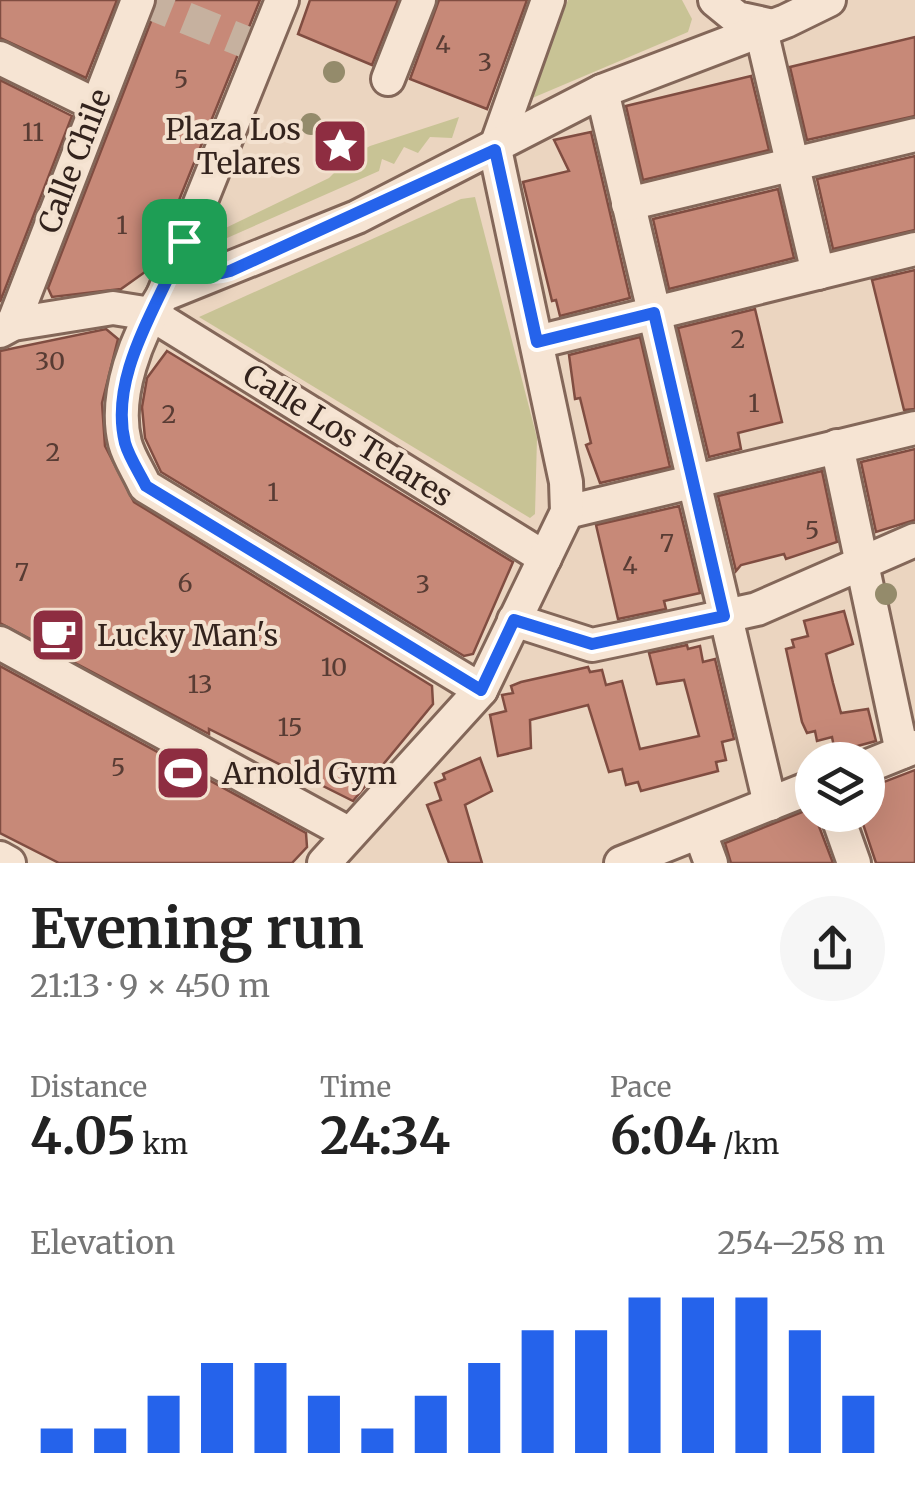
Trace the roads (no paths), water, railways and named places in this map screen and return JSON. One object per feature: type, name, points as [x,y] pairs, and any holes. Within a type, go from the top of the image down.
[{"type":"street","name":"Calle Chile","points":[[6,328],[138,0]]},
{"type":"street","points":[[282,0],[128,374],[123,404],[125,443],[146,486],[481,690]]},
{"type":"street","points":[[388,79],[419,0]]},
{"type":"street","points":[[324,863],[481,690],[567,512],[566,482],[495,150],[548,0]]},
{"type":"street","points":[[698,0],[706,18],[698,54]]},
{"type":"street","points":[[714,0],[729,41]]},
{"type":"street","points":[[714,0],[738,18],[767,28]]},
{"type":"street","points":[[6,328],[157,304],[213,276],[356,217],[495,150],[602,91],[829,0]]},
{"type":"street","points":[[767,28],[818,273]]},
{"type":"street","points":[[0,58],[96,105]]},
{"type":"street","points":[[602,91],[770,804]]},
{"type":"street","points":[[628,204],[915,135]]},
{"type":"street","points":[[184,241],[189,264],[213,276]]},
{"type":"street","points":[[537,342],[915,249]]},
{"type":"street","name":"Calle Los Telares","points":[[157,304],[545,558]]},
{"type":"street","points":[[567,512],[915,428]]},
{"type":"street","points":[[838,446],[859,563],[908,750]]},
{"type":"street","points":[[514,620],[592,644],[757,609],[915,540]]},
{"type":"street","points":[[0,643],[348,833]]},
{"type":"street","points":[[621,863],[706,848],[770,804],[795,794]]},
{"type":"street","points":[[843,832],[854,863]]},
{"type":"street","points":[[0,858],[9,863]]},
{"type":"tunnel","points":[[141,0],[263,49]]},
{"type":"place","name":"Plaza Los Telares","points":[[340,146]]},
{"type":"place","name":"Lucky Man's","points":[[58,635]]},
{"type":"place","name":"Arnold Gym","points":[[183,773]]}]
